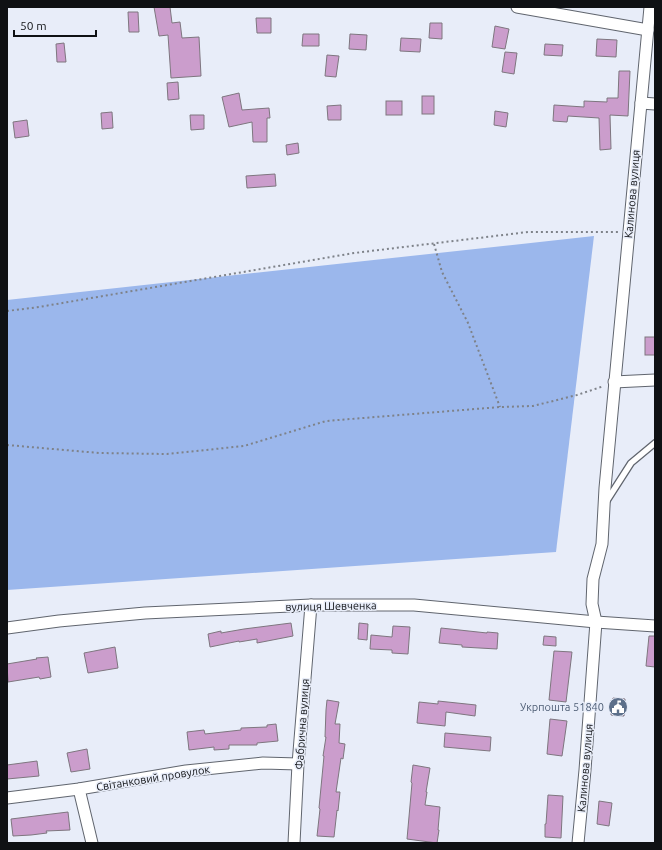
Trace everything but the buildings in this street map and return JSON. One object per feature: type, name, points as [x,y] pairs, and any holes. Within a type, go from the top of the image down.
[{"type":"street","points":[[517,7],[648,30]]},
{"type":"street","name":"Калинова вулиця","points":[[578,843],[596,622],[592,604],[593,579],[602,544],[614,382],[650,7]]},
{"type":"street","points":[[641,103],[655,104]]},
{"type":"street","points":[[614,382],[655,380]]},
{"type":"street","name":"вулиця Шевченка","points":[[7,628],[59,621],[145,613],[311,605],[414,605],[655,626]]},
{"type":"street","name":"Фабрична вулиця","points":[[294,843],[298,764],[311,605]]},
{"type":"street","name":"Світанковий провулок","points":[[7,798],[79,789],[194,770],[264,763],[298,764]]},
{"type":"street","points":[[79,789],[92,843]]},
{"type":"lane","points":[[604,506],[631,463],[655,443]]},
{"type":"path","points":[[7,311],[39,307],[354,253],[528,232],[629,232]]},
{"type":"path","points":[[434,244],[442,272],[468,324],[500,407]]},
{"type":"path","points":[[7,445],[99,453],[168,454],[244,446],[326,421],[500,407],[533,406],[577,395],[614,382]]},
{"type":"shaded area","points":[[594,236],[556,552],[7,590],[7,300]]},
{"type":"place","name":"Укрпошта 51840","points":[[618,707]]}]
